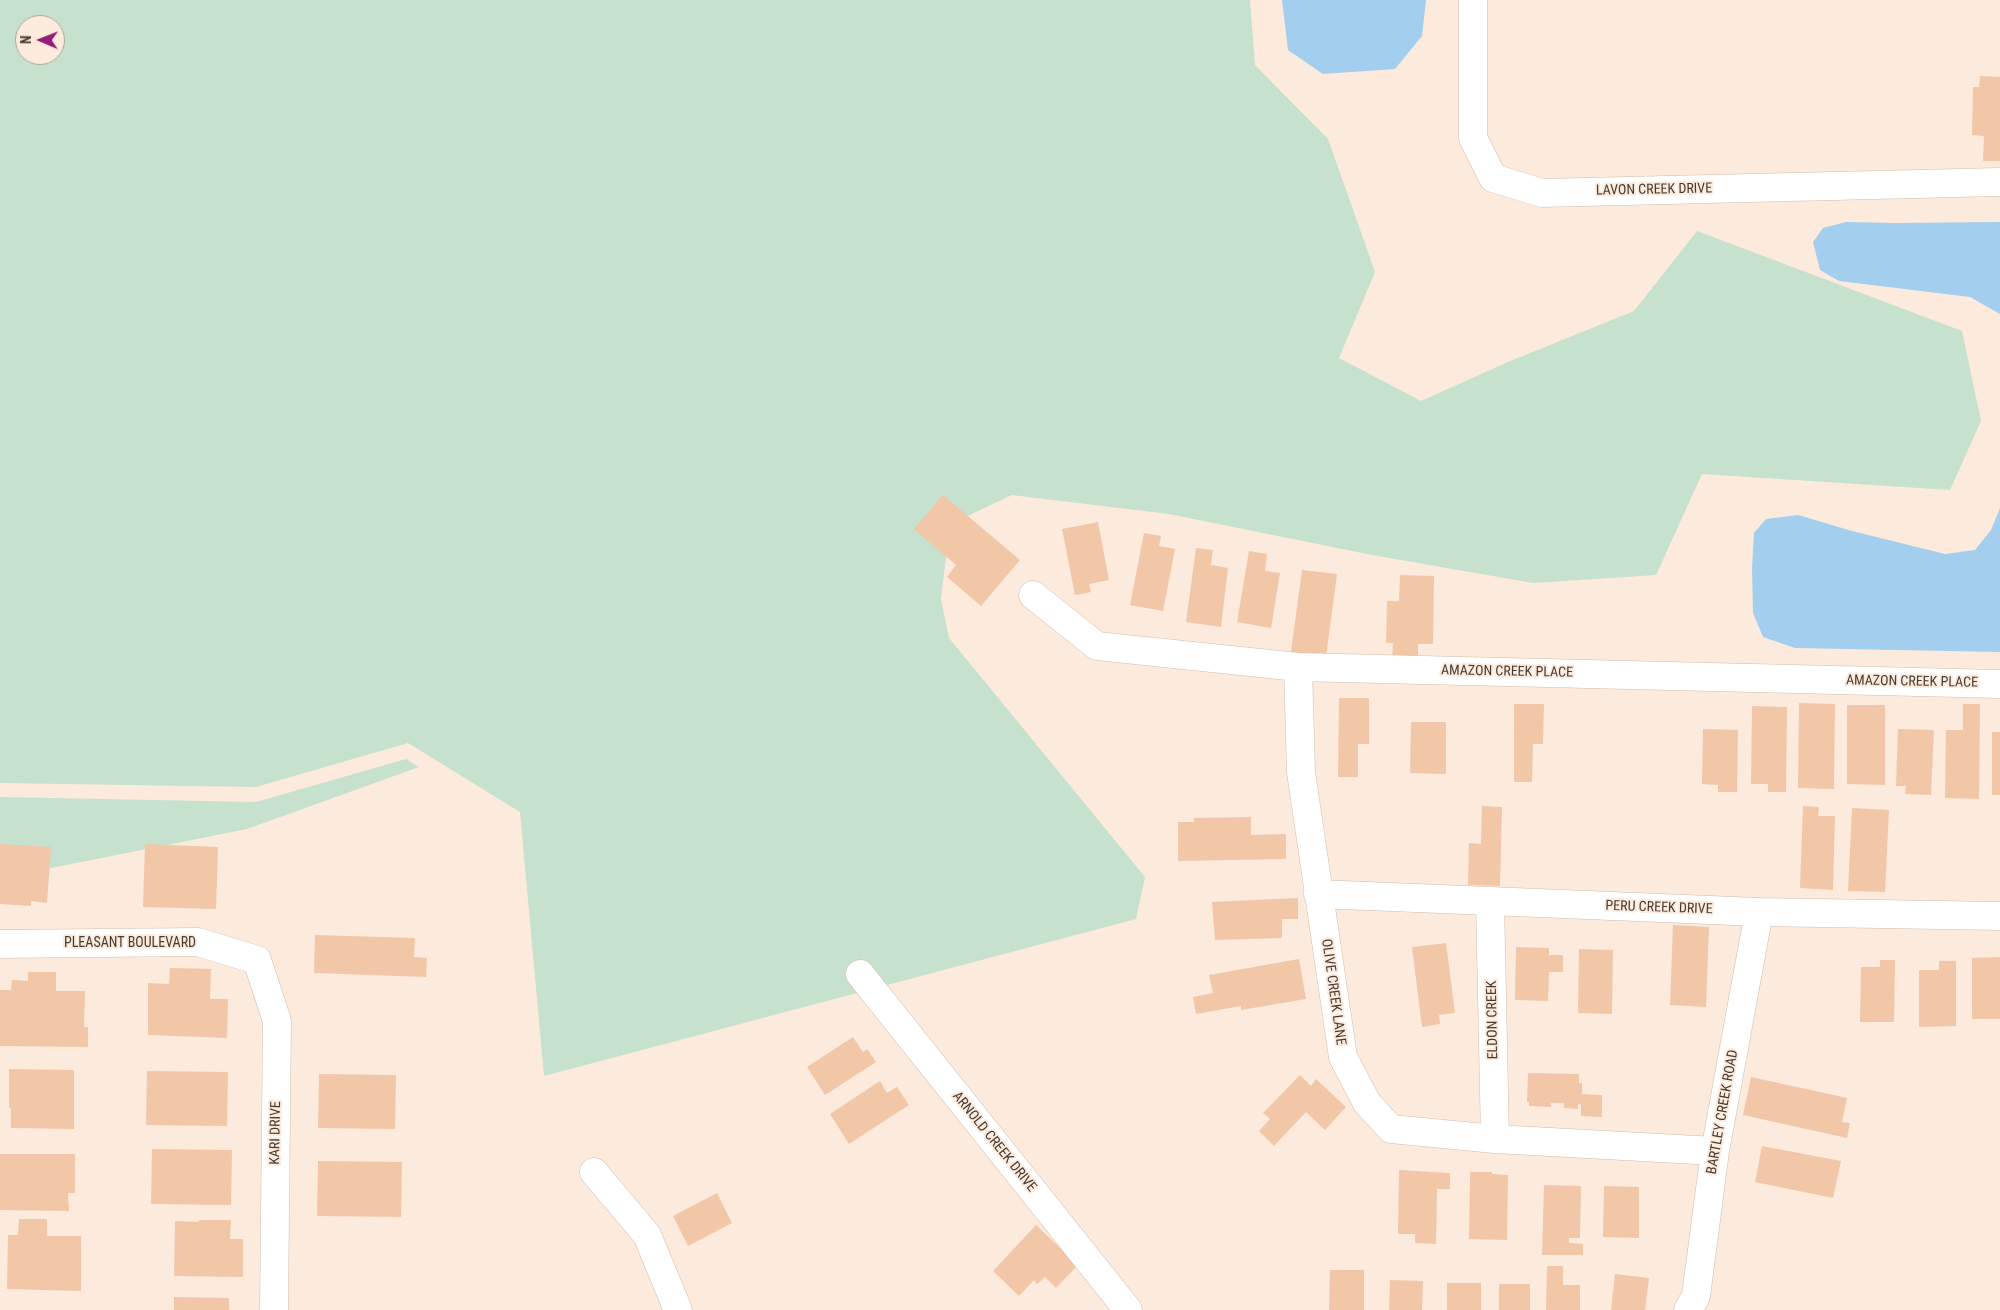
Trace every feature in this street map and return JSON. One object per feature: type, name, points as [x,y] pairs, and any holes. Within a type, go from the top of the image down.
[{"type":"street","name":"LAVON CREEK DRIVE","points":[[1473,0],[1473,138],[1493,178],[1542,193],[2000,182]]},
{"type":"street","name":"AMAZON CREEK PLACE","points":[[1033,595],[1097,646],[1298,667],[2000,684]]},
{"type":"street","name":"OLIVE CREEK LANE","points":[[1298,667],[1301,772],[1343,1057],[1367,1103],[1391,1129],[1495,1139],[1715,1151]]},
{"type":"street","name":"PERU CREEK DRIVE","points":[[1318,894],[1760,912],[2000,916]]},
{"type":"street","name":"ELDON CREEK","points":[[1490,901],[1495,1139]]},
{"type":"street","name":"BARTLEY CREEK ROAD","points":[[1688,1310],[1696,1296],[1715,1151],[1760,912]]},
{"type":"street","name":"PLEASANT BOULEVARD","points":[[0,944],[198,942],[257,960]]},
{"type":"street","name":"KARI DRIVE","points":[[257,960],[277,1022],[274,1310]]},
{"type":"street","name":"ARNOLD CREEK DRIVE","points":[[860,974],[1128,1310]]},
{"type":"street","points":[[594,1172],[647,1235],[678,1310]]},
{"type":"green space","points":[[0,0],[1250,0],[1255,65],[1328,139],[1375,272],[1339,358],[1421,401],[1508,362],[1634,311],[1697,231],[1962,331],[1981,421],[1950,490],[1702,474],[1656,575],[1533,583],[1372,555],[1169,514],[1012,495],[950,524],[941,599],[949,638],[1145,877],[1136,919],[544,1076],[520,812],[408,743],[256,787],[0,783]]},
{"type":"green space","points":[[406,759],[419,767],[247,829],[21,874],[0,872],[0,797],[256,802]]},
{"type":"water","points":[[1282,0],[1426,0],[1422,36],[1395,69],[1323,74],[1288,50]]},
{"type":"water","points":[[1846,222],[2000,222],[2000,314],[1970,297],[1839,281],[1820,270],[1813,242],[1823,228]]},
{"type":"water","points":[[2000,508],[2000,652],[1795,648],[1763,637],[1753,613],[1752,568],[1754,533],[1766,519],[1798,515],[1852,531],[1945,554],[1975,550],[1991,530]]},
{"type":"building","points":[[1980,76],[2000,77],[2000,161],[1983,161],[1984,136],[1972,135],[1973,87],[1979,87]]},
{"type":"building","points":[[943,495],[1020,560],[981,606],[947,577],[956,565],[914,529]]},
{"type":"building","points":[[1098,522],[1109,580],[1089,584],[1091,592],[1075,595],[1062,529]]},
{"type":"building","points":[[1144,533],[1161,536],[1159,546],[1175,549],[1163,611],[1130,605]]},
{"type":"building","points":[[1196,548],[1213,550],[1211,565],[1228,568],[1221,627],[1186,622]]},
{"type":"building","points":[[1249,551],[1267,554],[1265,571],[1280,573],[1271,628],[1237,622]]},
{"type":"building","points":[[1302,570],[1337,574],[1326,657],[1291,652]]},
{"type":"building","points":[[1400,575],[1434,576],[1433,644],[1418,644],[1418,664],[1392,664],[1393,643],[1386,643],[1387,601],[1399,601]]},
{"type":"building","points":[[1339,698],[1369,698],[1369,744],[1358,744],[1358,777],[1338,777]]},
{"type":"building","points":[[1799,703],[1835,704],[1834,789],[1798,788]]},
{"type":"building","points":[[1514,704],[1544,704],[1543,744],[1533,744],[1532,782],[1514,782]]},
{"type":"building","points":[[1963,704],[1980,704],[1979,799],[1945,798],[1946,730],[1963,730]]},
{"type":"building","points":[[1847,705],[1885,705],[1885,785],[1847,784]]},
{"type":"building","points":[[1752,706],[1787,707],[1786,792],[1768,792],[1768,784],[1751,784]]},
{"type":"building","points":[[1411,722],[1446,722],[1446,774],[1410,773]]},
{"type":"building","points":[[1703,729],[1738,730],[1737,792],[1718,792],[1718,785],[1702,784]]},
{"type":"building","points":[[1898,729],[1934,730],[1931,795],[1905,794],[1906,786],[1896,786]]},
{"type":"building","points":[[1992,732],[2000,732],[2000,795],[1992,795]]},
{"type":"building","points":[[1482,806],[1502,807],[1500,886],[1468,885],[1469,843],[1481,844]]},
{"type":"building","points":[[1803,806],[1819,807],[1818,816],[1835,816],[1833,890],[1800,888]]},
{"type":"building","points":[[1852,808],[1889,810],[1885,892],[1848,891]]},
{"type":"building","points":[[1251,817],[1251,835],[1286,834],[1286,859],[1178,861],[1178,822],[1194,822],[1194,818]]},
{"type":"building","points":[[0,844],[51,847],[47,903],[31,901],[31,906],[0,904]]},
{"type":"building","points":[[145,844],[218,847],[216,909],[143,907]]},
{"type":"building","points":[[1298,898],[1298,919],[1282,919],[1282,938],[1215,940],[1212,902]]},
{"type":"building","points":[[1673,925],[1709,927],[1706,1007],[1670,1005]]},
{"type":"building","points":[[315,935],[415,938],[414,957],[427,958],[426,977],[314,973]]},
{"type":"building","points":[[1446,943],[1455,1013],[1439,1015],[1440,1024],[1422,1027],[1412,947]]},
{"type":"building","points":[[1516,947],[1549,948],[1549,955],[1563,955],[1563,972],[1549,972],[1548,1001],[1515,1000]]},
{"type":"building","points":[[1579,949],[1613,950],[1612,1014],[1578,1013]]},
{"type":"building","points":[[2000,957],[2000,1019],[1972,1019],[1972,958]]},
{"type":"building","points":[[1299,959],[1306,999],[1241,1010],[1241,1006],[1196,1014],[1193,997],[1213,993],[1209,975]]},
{"type":"building","points":[[1880,960],[1895,960],[1894,1022],[1860,1022],[1861,967],[1880,967]]},
{"type":"building","points":[[1939,961],[1956,961],[1956,1026],[1919,1027],[1919,970],[1939,970]]},
{"type":"building","points":[[170,968],[211,969],[210,999],[228,999],[227,1038],[148,1035],[148,983],[169,984]]},
{"type":"building","points":[[28,972],[56,972],[56,991],[85,991],[84,1027],[88,1027],[88,1047],[0,1046],[0,990],[11,990],[12,980],[28,981]]},
{"type":"building","points":[[853,1037],[863,1052],[867,1049],[876,1062],[825,1095],[807,1067]]},
{"type":"building","points":[[9,1069],[74,1070],[74,1129],[11,1128]]},
{"type":"building","points":[[147,1071],[228,1072],[227,1126],[146,1125]]},
{"type":"building","points":[[1528,1073],[1579,1074],[1579,1083],[1582,1083],[1582,1094],[1602,1095],[1602,1117],[1581,1116],[1581,1104],[1578,1104],[1578,1109],[1564,1108],[1564,1103],[1551,1103],[1551,1107],[1529,1106],[1529,1102],[1527,1102]]},
{"type":"building","points":[[319,1074],[396,1075],[395,1129],[318,1128]]},
{"type":"building","points":[[1300,1075],[1311,1086],[1316,1079],[1346,1107],[1325,1130],[1306,1112],[1274,1146],[1259,1131],[1270,1119],[1263,1113]]},
{"type":"building","points":[[1751,1077],[1847,1098],[1842,1122],[1850,1123],[1847,1138],[1743,1115]]},
{"type":"building","points":[[880,1081],[887,1093],[897,1087],[909,1105],[849,1144],[830,1114]]},
{"type":"building","points":[[1762,1146],[1841,1161],[1833,1198],[1755,1182]]},
{"type":"building","points":[[152,1149],[232,1150],[231,1205],[151,1204]]},
{"type":"building","points":[[0,1154],[75,1154],[75,1193],[68,1193],[69,1211],[0,1210]]},
{"type":"building","points":[[318,1161],[402,1162],[401,1217],[317,1216]]},
{"type":"building","points":[[1399,1170],[1450,1173],[1450,1189],[1437,1189],[1436,1244],[1415,1243],[1415,1234],[1398,1234]]},
{"type":"building","points":[[1470,1172],[1492,1172],[1492,1174],[1508,1175],[1507,1240],[1469,1239]]},
{"type":"building","points":[[1544,1185],[1581,1186],[1580,1238],[1569,1238],[1569,1243],[1583,1244],[1583,1255],[1542,1255]]},
{"type":"building","points":[[1604,1186],[1639,1187],[1639,1238],[1603,1237]]},
{"type":"building","points":[[717,1193],[732,1223],[688,1246],[673,1216]]},
{"type":"building","points":[[19,1219],[47,1219],[47,1236],[81,1236],[81,1291],[7,1289],[8,1235],[18,1235]]},
{"type":"building","points":[[199,1220],[231,1220],[230,1239],[243,1239],[243,1277],[174,1276],[175,1221],[199,1222]]},
{"type":"building","points":[[1036,1225],[1078,1265],[1056,1288],[1045,1277],[1037,1284],[1034,1280],[1019,1296],[993,1271]]},
{"type":"building","points":[[1547,1266],[1563,1266],[1563,1285],[1580,1285],[1580,1310],[1546,1310]]},
{"type":"building","points":[[1330,1270],[1364,1270],[1364,1310],[1329,1310]]},
{"type":"building","points":[[1615,1274],[1649,1278],[1645,1310],[1611,1310]]},
{"type":"building","points":[[1390,1280],[1423,1281],[1422,1310],[1389,1310]]},
{"type":"building","points":[[1447,1283],[1481,1283],[1481,1310],[1447,1310]]},
{"type":"building","points":[[1499,1284],[1530,1284],[1530,1310],[1499,1310]]},
{"type":"building","points":[[174,1297],[229,1298],[229,1310],[174,1310]]}]
